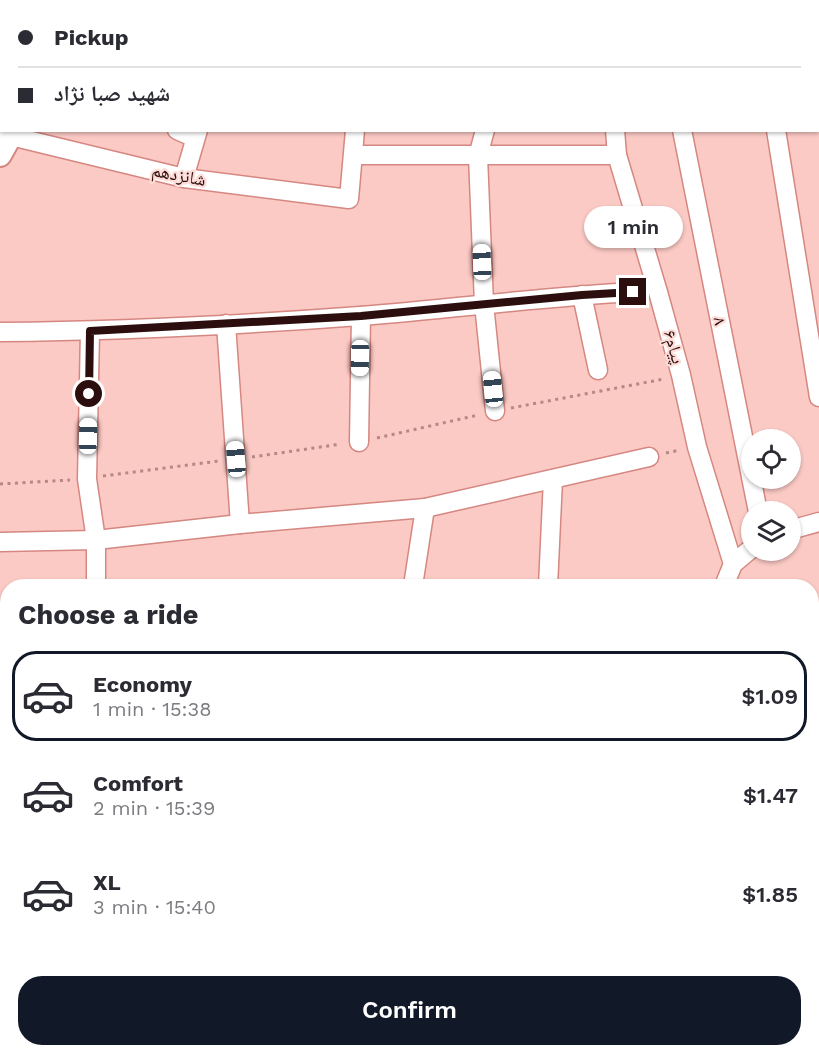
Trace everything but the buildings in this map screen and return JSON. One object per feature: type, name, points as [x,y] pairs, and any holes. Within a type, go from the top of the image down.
[{"type":"street","points":[[355,132],[354,154],[616,155]]},
{"type":"street","points":[[484,132],[478,156],[484,304],[495,411]]},
{"type":"street","name":"۶پیام","points":[[615,132],[616,155],[681,375],[697,447],[733,564]]},
{"type":"street","name":"۸","points":[[682,132],[756,501]]},
{"type":"street","points":[[776,132],[819,398]]},
{"type":"street","points":[[184,178],[197,134]]},
{"type":"street","name":"شانزدهم","points":[[8,141],[184,178],[349,199],[354,154]]},
{"type":"street","points":[[0,332],[90,331],[361,316],[633,292]]},
{"type":"street","points":[[582,295],[598,370]]},
{"type":"street","points":[[359,442],[361,316]]},
{"type":"street","points":[[226,324],[240,524]]},
{"type":"street","points":[[90,331],[87,478],[96,540],[96,579]]},
{"type":"street","points":[[0,542],[96,540],[240,524],[425,508],[650,457]]},
{"type":"street","points":[[548,579],[553,479]]},
{"type":"street","points":[[414,579],[425,508]]},
{"type":"street","points":[[801,527],[819,522]]},
{"type":"street","points":[[727,579],[733,564],[741,557]]},
{"type":"path","points":[[0,484],[87,478],[359,442],[495,411],[681,375]]},
{"type":"path","points":[[650,457],[697,447]]},
{"type":"route","points":[[89,394],[90,331],[361,316],[633,292]]}]
